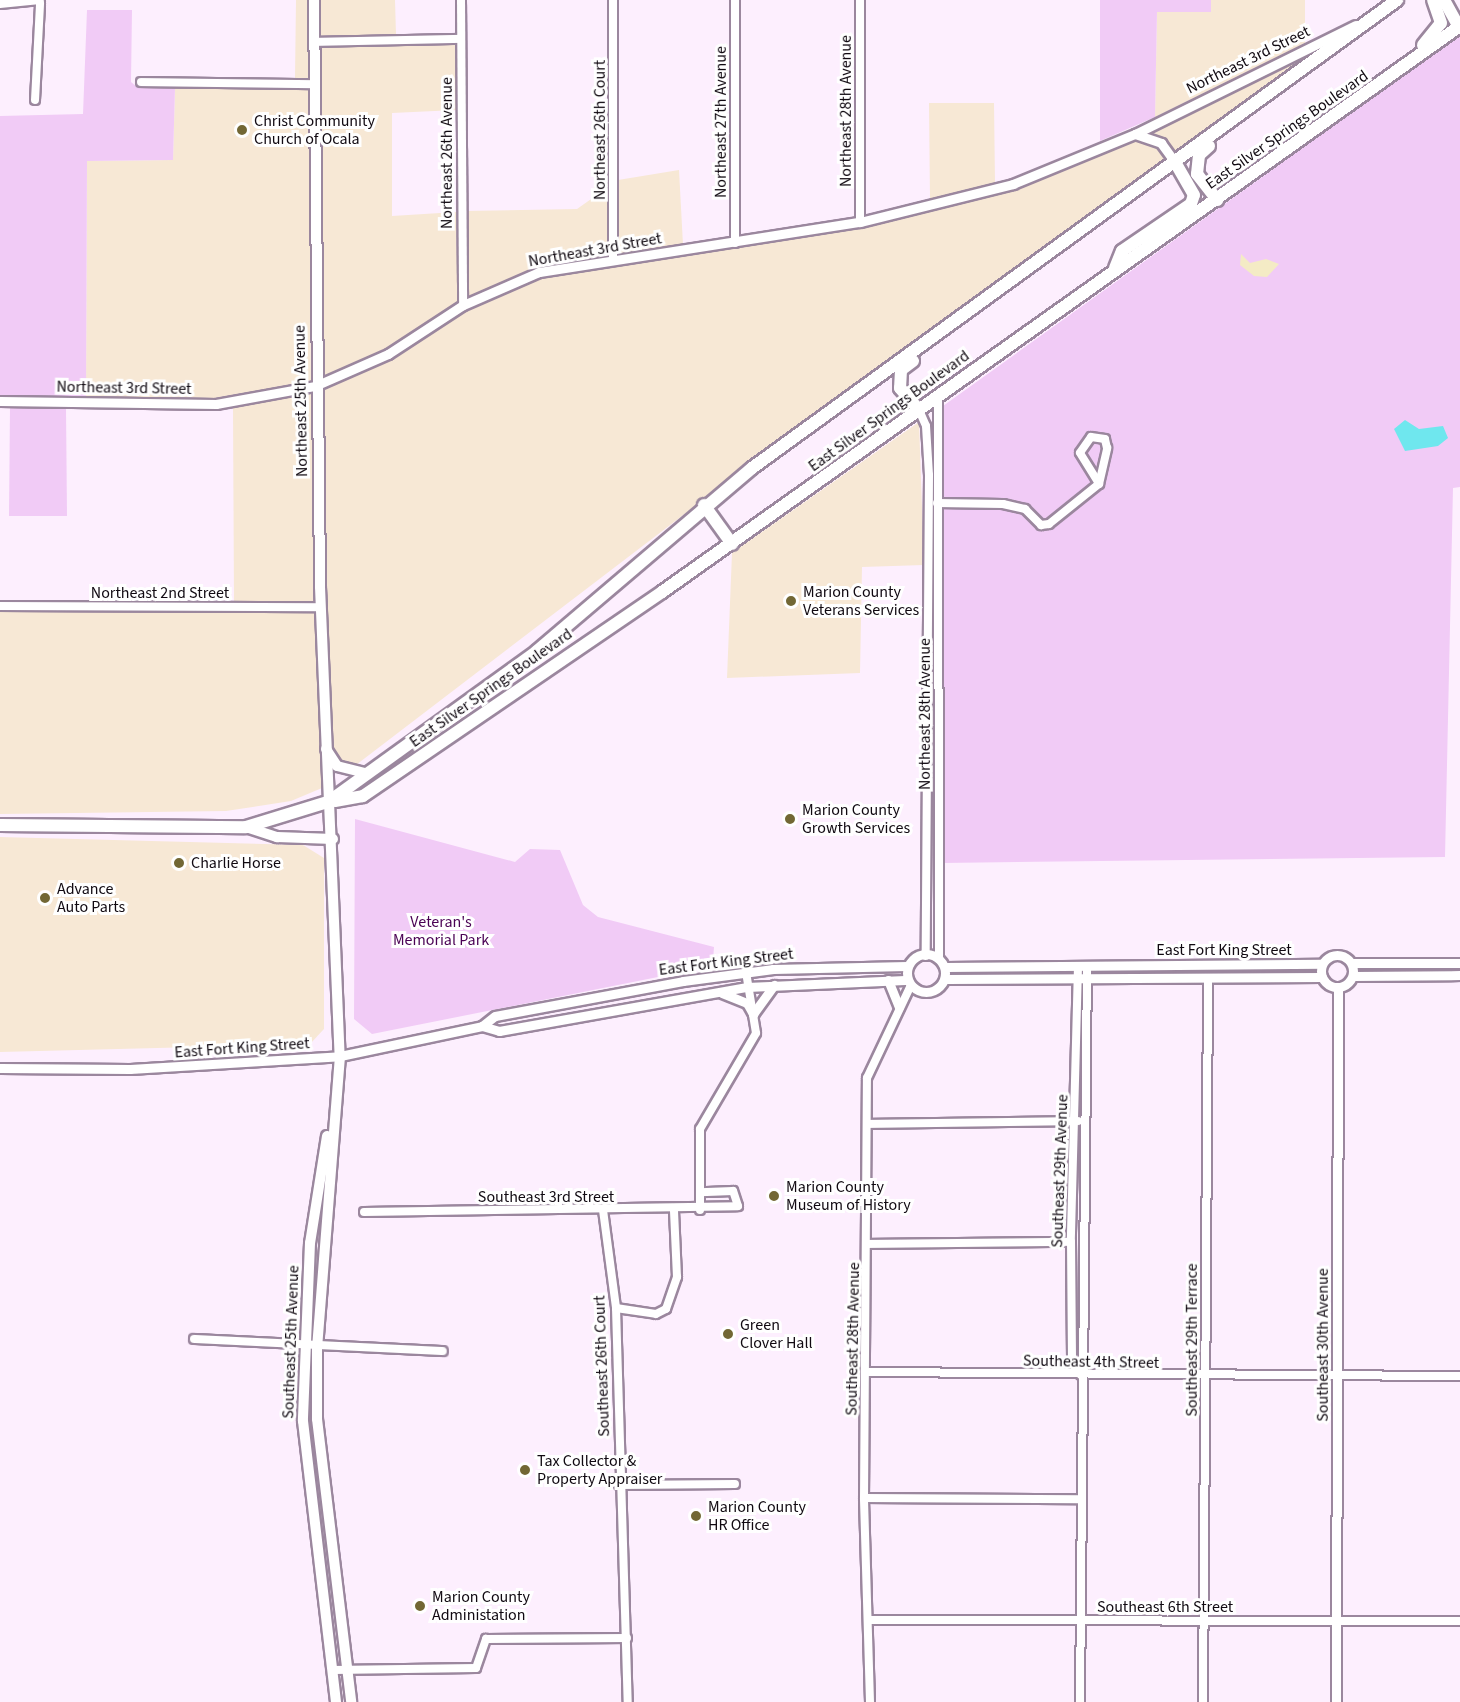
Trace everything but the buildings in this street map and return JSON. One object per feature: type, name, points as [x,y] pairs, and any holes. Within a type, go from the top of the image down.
[{"type":"main road","name":"Northeast 25th Avenue","points":[[314,0],[315,386],[324,746],[328,802]]},
{"type":"main road","name":"East Silver Springs Boulevard","points":[[328,802],[372,773],[537,651],[705,505],[1397,0]]},
{"type":"main road","points":[[1332,121],[1334,110],[1433,37],[1441,23],[1434,0]]},
{"type":"main road","points":[[1444,0],[1460,26]]},
{"type":"main road","name":"East Silver Springs Boulevard","points":[[0,825],[246,826],[328,802],[363,796],[732,544],[1115,268],[1332,121],[1460,26]]},
{"type":"main road","points":[[1216,200],[1197,174],[1199,155],[1265,106],[1277,87]]},
{"type":"main road","points":[[1115,268],[1122,251],[1191,204],[1194,195],[1175,162]]},
{"type":"main road","points":[[919,410],[900,388],[901,370],[986,308],[997,292]]},
{"type":"main road","points":[[705,505],[732,544]]},
{"type":"main road","points":[[324,746],[338,766],[372,773]]},
{"type":"main road","name":"Southeast 25th Avenue","points":[[328,802],[333,839],[340,1056],[317,1346],[317,1419],[351,1702]]},
{"type":"main road","points":[[246,826],[277,837],[333,839]]},
{"type":"main road","name":"Southeast 25th Avenue","points":[[336,1702],[303,1421],[303,1345],[310,1243],[340,1056]]},
{"type":"street","name":"Northeast 26th Avenue","points":[[461,0],[463,305]]},
{"type":"street","name":"Northeast 26th Court","points":[[613,0],[613,260]]},
{"type":"street","name":"Northeast 27th Avenue","points":[[735,0],[735,243]]},
{"type":"street","name":"Northeast 28th Avenue","points":[[860,0],[860,222]]},
{"type":"street","points":[[0,4],[40,2],[35,100]]},
{"type":"street","name":"Northeast 3rd Street","points":[[0,401],[216,404],[315,386],[388,354],[463,305],[539,272],[860,222],[1013,184],[1135,134],[1375,16]]},
{"type":"street","points":[[314,42],[461,39]]},
{"type":"street","points":[[141,82],[313,84]]},
{"type":"street","points":[[1135,134],[1161,142],[1175,162]]},
{"type":"street","name":"Northeast 28th Avenue","points":[[938,396],[941,503],[939,959]]},
{"type":"street","name":"Northeast 28th Avenue","points":[[919,410],[926,426],[929,503],[926,956]]},
{"type":"street","points":[[929,503],[1025,508],[1041,525],[1099,484],[1107,448],[1105,439],[1091,437],[1080,453],[1099,484]]},
{"type":"street","name":"Northeast 2nd Street","points":[[0,606],[321,607]]},
{"type":"street","name":"East Fort King Street","points":[[946,967],[1322,964],[1337,954],[1352,963],[1460,963]]},
{"type":"street","points":[[926,956],[939,959],[946,967],[947,979],[930,990],[908,983],[907,966],[926,956]]},
{"type":"street","points":[[1352,963],[1353,976]]},
{"type":"street","points":[[1322,964],[1322,977],[1338,988],[1353,976],[1460,975]]},
{"type":"street","name":"East Fort King Street","points":[[482,1026],[495,1016],[746,972],[907,966]]},
{"type":"street","name":"Southeast 29th Avenue","points":[[1080,1374],[1072,1363],[1071,1242],[1083,966]]},
{"type":"street","points":[[700,1210],[700,1129],[746,1058],[756,1033],[746,972]]},
{"type":"street","name":"East Fort King Street","points":[[947,979],[1322,977]]},
{"type":"street","name":"Southeast 29th Terrace","points":[[1203,1702],[1208,979]]},
{"type":"street","points":[[888,980],[899,1007]]},
{"type":"street","name":"East Fort King Street","points":[[0,1068],[130,1069],[340,1056],[482,1026],[499,1030],[747,987],[888,980],[908,983]]},
{"type":"street","name":"Southeast 29th Avenue","points":[[1080,1702],[1080,1374],[1087,1362],[1088,1121],[1082,980]]},
{"type":"street","name":"Southeast 28th Avenue","points":[[870,1702],[870,1620],[864,1498],[867,1078],[908,983]]},
{"type":"street","points":[[753,1014],[774,985]]},
{"type":"street","name":"Southeast 30th Avenue","points":[[1336,1702],[1338,988]]},
{"type":"street","points":[[716,992],[739,998],[753,1014]]},
{"type":"street","points":[[867,1124],[1088,1121]]},
{"type":"street","name":"Southeast 3rd Street","points":[[364,1212],[729,1210],[738,1206],[733,1191],[700,1192]]},
{"type":"street","name":"Southeast 26th Court","points":[[603,1210],[616,1308],[619,1485],[628,1702]]},
{"type":"street","points":[[616,1308],[656,1314],[666,1309],[677,1277],[674,1210]]},
{"type":"street","points":[[867,1244],[1071,1242]]},
{"type":"street","points":[[194,1339],[443,1351]]},
{"type":"street","name":"Southeast 4th Street","points":[[866,1372],[1338,1378],[1460,1376]]},
{"type":"street","points":[[619,1485],[735,1484]]},
{"type":"street","points":[[864,1498],[1080,1499]]},
{"type":"street","name":"Southeast 6th Street","points":[[870,1620],[1460,1621]]},
{"type":"street","points":[[333,1670],[476,1668],[486,1639],[627,1638]]},
{"type":"shaded area","points":[[296,0],[309,0],[309,78],[295,78]]},
{"type":"shaded area","points":[[319,0],[395,0],[396,35],[318,36]]},
{"type":"shaded area","points":[[1211,0],[1305,0],[1305,43],[1155,117],[1157,12],[1211,12]]},
{"type":"shaded area","points":[[456,44],[456,110],[392,113],[392,216],[456,212],[458,302],[386,349],[320,378],[318,47]]},
{"type":"shaded area","points":[[1305,55],[1305,60],[1176,155],[1151,131]]},
{"type":"shaded area","points":[[175,88],[309,89],[311,381],[215,398],[86,397],[87,161],[173,160]]},
{"type":"shaded area","points":[[929,103],[994,103],[995,183],[930,199]]},
{"type":"shaded area","points":[[1136,139],[1158,147],[1168,161],[750,464],[352,768],[340,762],[329,745],[321,389],[390,358],[468,309],[540,278],[864,227],[1014,189]]},
{"type":"shaded area","points":[[679,170],[683,245],[618,254],[618,180]]},
{"type":"shaded area","points":[[609,181],[609,256],[538,267],[467,297],[465,211],[577,209],[594,197],[594,184]]},
{"type":"shaded area","points":[[311,392],[316,602],[234,602],[233,406]]},
{"type":"shaded area","points":[[919,422],[924,565],[862,567],[860,673],[727,678],[732,553]]},
{"type":"shaded area","points":[[0,612],[316,612],[322,788],[291,801],[226,811],[0,814]]},
{"type":"shaded area","points":[[0,837],[303,845],[324,858],[324,1029],[310,1044],[0,1052]]},
{"type":"green space","points":[[1100,0],[1211,0],[1211,12],[1157,12],[1155,117],[1100,141]]},
{"type":"green space","points":[[87,10],[132,10],[131,82],[137,87],[175,88],[173,160],[87,161],[86,397],[0,396],[0,116],[83,114]]},
{"type":"green space","points":[[1460,35],[1460,487],[1453,488],[1445,857],[942,863],[943,406]]},
{"type":"green space","points":[[10,406],[66,407],[67,516],[9,516]]},
{"type":"green space","name":"Veteran's Memorial Park","points":[[355,819],[515,862],[530,849],[560,850],[583,905],[598,917],[714,947],[713,961],[708,967],[372,1034],[354,1019]]},
{"type":"sand","points":[[1241,254],[1250,263],[1266,259],[1279,264],[1267,277],[1254,276],[1240,265]]},
{"type":"water","points":[[1405,420],[1419,429],[1443,426],[1448,438],[1438,446],[1405,451],[1394,429]]},
{"type":"place","name":"Christ Community Church of Ocala","points":[[242,130]]},
{"type":"place","name":"Marion County Veterans Services","points":[[791,601]]},
{"type":"place","name":"Marion County Growth Services","points":[[790,819]]},
{"type":"place","name":"Charlie Horse","points":[[179,863]]},
{"type":"place","name":"Advance Auto Parts","points":[[45,898]]},
{"type":"place","name":"Marion County Museum of History","points":[[774,1196]]},
{"type":"place","name":"Green Clover Hall","points":[[728,1334]]},
{"type":"place","name":"Tax Collector & Property Appraiser","points":[[525,1470]]},
{"type":"place","name":"Marion County HR Office","points":[[696,1516]]},
{"type":"place","name":"Marion County Administation","points":[[420,1606]]}]
